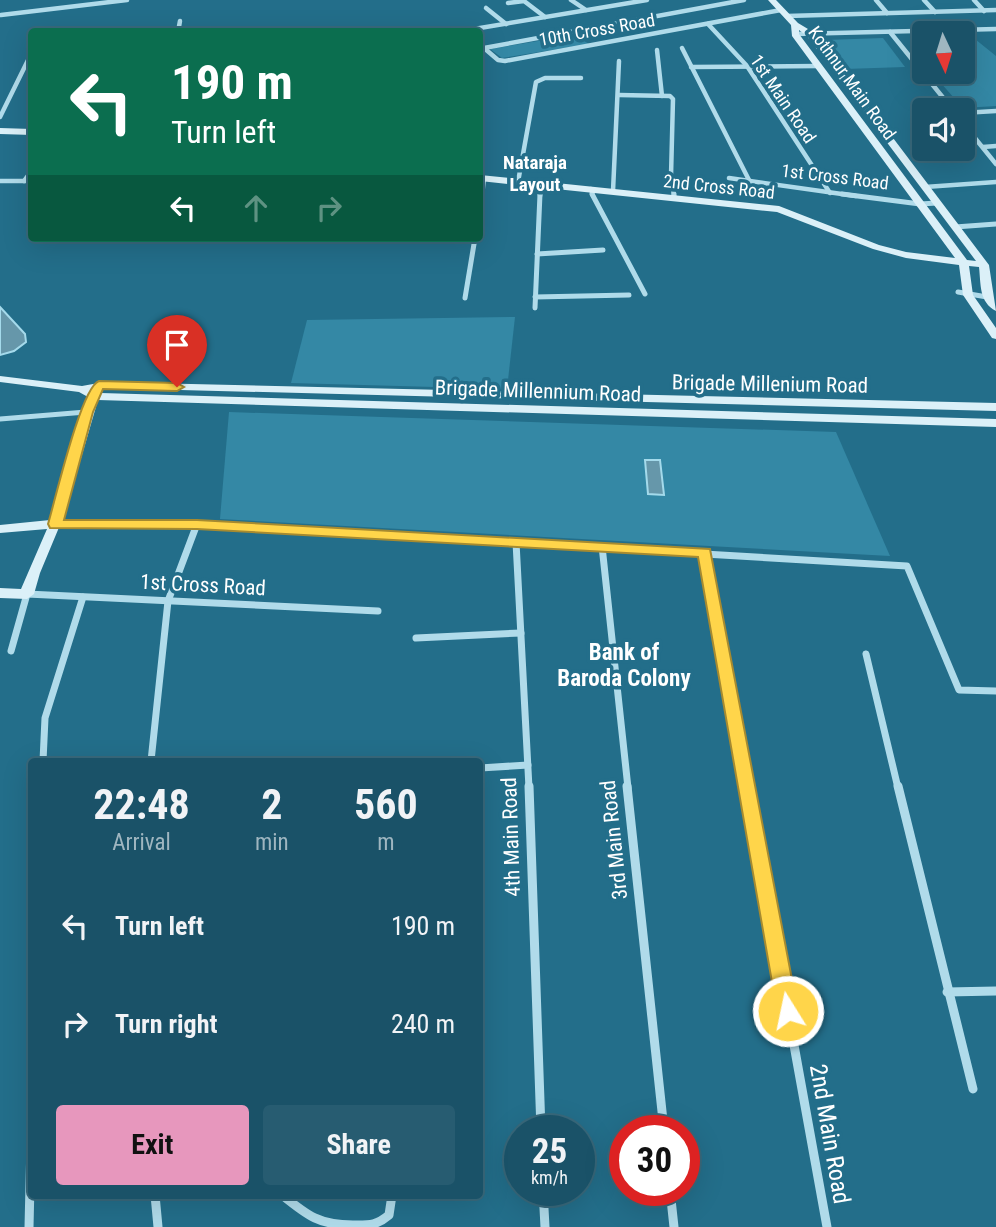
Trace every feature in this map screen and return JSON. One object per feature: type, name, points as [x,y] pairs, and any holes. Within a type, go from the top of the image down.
[{"type":"street","points":[[74,0],[76,6]]},
{"type":"street","points":[[0,14],[127,0]]},
{"type":"street","points":[[571,0],[586,10]]},
{"type":"street","points":[[620,0],[625,4]]},
{"type":"street","points":[[478,28],[647,0]]},
{"type":"street","name":"10th Cross Road","points":[[744,0],[484,48],[501,61],[784,13],[996,10]]},
{"type":"street","name":"Kothnur Main Road","points":[[772,0],[964,264],[968,295],[996,335]]},
{"type":"street","points":[[876,0],[887,13]]},
{"type":"street","points":[[924,0],[935,12]]},
{"type":"street","points":[[974,0],[984,11]]},
{"type":"street","points":[[508,3],[524,2],[545,17]]},
{"type":"street","points":[[486,8],[506,23]]},
{"type":"street","points":[[179,28],[180,21]]},
{"type":"street","name":"1st Main Road","points":[[708,24],[747,66],[830,193]]},
{"type":"street","name":"Kothnur Main Road","points":[[795,29],[810,34],[984,265],[988,296],[996,309]]},
{"type":"street","points":[[810,34],[996,29]]},
{"type":"street","points":[[890,32],[943,98]]},
{"type":"street","points":[[682,48],[750,182]]},
{"type":"street","points":[[657,50],[662,96]]},
{"type":"street","points":[[613,191],[619,61]]},
{"type":"street","points":[[0,117],[28,63]]},
{"type":"street","points":[[691,67],[819,66]]},
{"type":"street","points":[[518,182],[536,82],[545,78],[581,78]]},
{"type":"street","points":[[619,95],[672,97],[671,176],[674,198]]},
{"type":"street","points":[[975,112],[996,111]]},
{"type":"street","points":[[0,131],[28,132]]},
{"type":"street","points":[[975,137],[996,164]]},
{"type":"street","points":[[983,147],[996,146]]},
{"type":"street","points":[[24,181],[28,176]]},
{"type":"street","name":"2nd Cross Road","points":[[483,178],[779,209],[876,247],[905,255],[984,265]]},
{"type":"street","name":"1st Cross Road","points":[[729,178],[920,204],[937,203]]},
{"type":"street","points":[[0,181],[28,181]]},
{"type":"street","points":[[925,187],[996,182]]},
{"type":"street","points":[[535,308],[541,184]]},
{"type":"street","points":[[591,189],[593,198],[645,294]]},
{"type":"street","points":[[955,227],[996,224]]},
{"type":"street","points":[[465,298],[474,242]]},
{"type":"street","points":[[537,254],[603,250]]},
{"type":"street","points":[[958,292],[988,296]]},
{"type":"street","points":[[535,297],[629,295]]},
{"type":"street","name":"Brigade Millennium Road","points":[[0,379],[96,390],[996,423]]},
{"type":"street","points":[[11,652],[32,572],[55,524],[86,412],[96,390]]},
{"type":"street","name":"Brigade Millenium Road","points":[[96,390],[996,407]]},
{"type":"street","points":[[0,419],[86,412]]},
{"type":"street","points":[[0,529],[55,524],[197,524],[907,566],[959,690],[996,691]]},
{"type":"street","points":[[151,758],[168,601],[197,524]]},
{"type":"street","name":"4th Main Road","points":[[516,542],[528,765],[540,1115]]},
{"type":"street","name":"3rd Main Road","points":[[602,546],[662,1115]]},
{"type":"street","name":"2nd Main Road","points":[[704,553],[827,1227]]},
{"type":"street","points":[[0,593],[27,594]]},
{"type":"street","name":"1st Cross Road","points":[[27,594],[377,611]]},
{"type":"street","points":[[43,758],[45,718],[83,597]]},
{"type":"street","points":[[416,638],[521,633]]},
{"type":"street","points":[[866,654],[947,992],[973,1088]]},
{"type":"street","points":[[483,768],[528,765]]},
{"type":"street","points":[[947,992],[996,991]]},
{"type":"street","points":[[29,1227],[30,1199]]},
{"type":"street","points":[[155,1199],[158,1227]]},
{"type":"street","points":[[287,1199],[303,1212],[329,1226],[377,1225],[389,1215],[392,1199]]},
{"type":"street","points":[[544,1206],[545,1227]]},
{"type":"street","points":[[672,1206],[674,1227]]},
{"type":"shaded area","points":[[574,35],[589,44],[502,58],[490,49]]},
{"type":"shaded area","points":[[883,38],[905,67],[845,69],[825,40]]},
{"type":"shaded area","points":[[975,39],[996,56],[996,106],[975,107],[975,98],[954,98],[942,84],[975,84]]},
{"type":"shaded area","points":[[0,307],[25,334],[26,342],[14,351],[0,355]]},
{"type":"shaded area","points":[[515,317],[507,389],[291,383],[307,320]]},
{"type":"shaded area","points":[[229,412],[836,432],[890,556],[220,519]]},
{"type":"shaded area","points":[[645,460],[660,460],[664,495],[648,494]]},
{"type":"district","name":"Nataraja Layout","points":[[535,173]]},
{"type":"district","name":"Bank of Baroda Colony","points":[[624,665]]},
{"type":"route","points":[[177,387],[99,385],[86,412],[55,524],[197,524],[704,553],[788,1011]]}]
